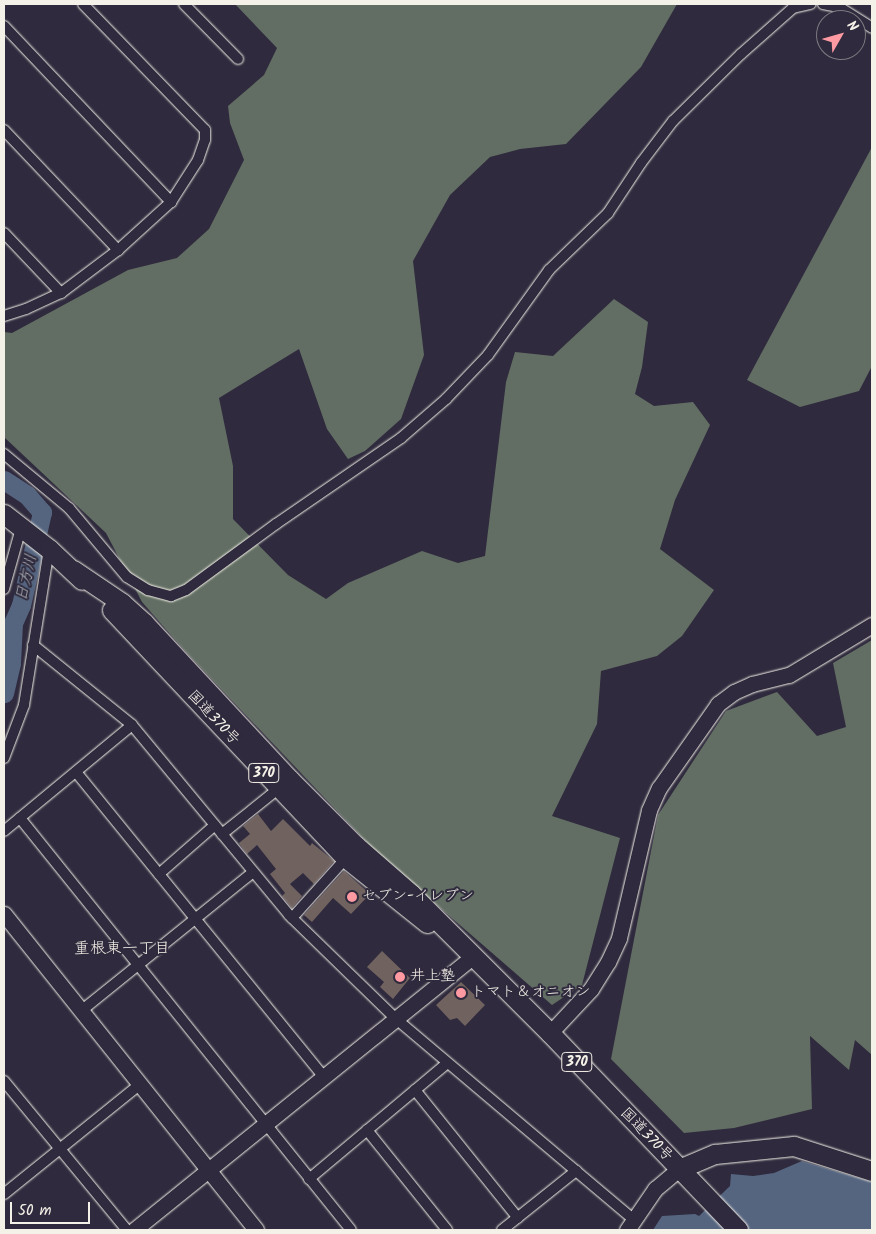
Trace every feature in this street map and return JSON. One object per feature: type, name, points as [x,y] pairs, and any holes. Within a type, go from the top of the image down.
[{"type":"highway","name":"国道370号","points":[[4,514],[74,570],[122,603],[144,623],[289,779],[356,846],[411,894],[550,1033],[679,1169],[715,1154],[794,1146],[818,1152],[872,1171]]},
{"type":"highway","name":"国道370号","points":[[74,570],[278,789],[346,858],[401,904],[473,956]]},
{"type":"highway","name":"370","points":[[679,1169],[738,1230]]},
{"type":"street","points":[[4,316],[26,309],[61,293],[118,250],[171,202],[198,160],[205,140],[204,130],[83,4]]},
{"type":"street","points":[[184,4],[238,59]]},
{"type":"street","points":[[4,454],[69,508],[127,577],[148,590],[171,596],[186,590],[276,524],[401,438],[446,399],[488,355],[548,270],[608,213],[640,163],[673,121],[741,54],[793,8],[811,4]]},
{"type":"street","points":[[823,4],[840,5],[872,28]]},
{"type":"street","points":[[4,26],[171,202]]},
{"type":"street","points":[[4,130],[118,250]]},
{"type":"street","points":[[4,233],[61,293]]},
{"type":"street","points":[[4,589],[23,529]]},
{"type":"street","points":[[4,758],[24,705],[47,547]]},
{"type":"street","points":[[550,1033],[591,989],[608,962],[619,938],[649,810],[659,788],[718,704],[734,692],[752,684],[790,675],[872,625]]},
{"type":"street","points":[[33,644],[132,725],[292,918],[394,1018],[576,1171],[630,1225],[655,1190],[679,1169]]},
{"type":"street","points":[[4,831],[132,725]]},
{"type":"street","points":[[76,772],[324,1077]]},
{"type":"street","points":[[222,834],[278,789]]},
{"type":"street","points":[[20,818],[351,1230]]},
{"type":"street","points":[[159,874],[215,825]]},
{"type":"street","points":[[292,918],[346,858]]},
{"type":"street","points":[[81,1012],[253,872]]},
{"type":"street","points":[[4,914],[256,1230]]},
{"type":"street","points":[[134,1230],[473,956]]},
{"type":"street","points":[[309,1179],[447,1063]]},
{"type":"street","points":[[4,1080],[128,1230]]},
{"type":"street","points":[[5,1192],[139,1085]]},
{"type":"street","points":[[415,1090],[518,1218]]},
{"type":"street","points":[[367,1130],[447,1230]]},
{"type":"street","points":[[502,1230],[576,1171]]},
{"type":"green space","points":[[235,4],[677,4],[641,67],[566,144],[520,149],[490,157],[450,195],[413,261],[424,355],[401,419],[365,451],[348,459],[327,429],[299,349],[219,398],[233,466],[233,519],[288,575],[326,599],[348,583],[422,551],[458,563],[485,556],[506,382],[515,352],[553,356],[614,299],[648,322],[642,367],[635,394],[654,406],[693,402],[710,425],[675,500],[660,549],[714,590],[682,636],[657,656],[601,671],[597,724],[552,816],[620,838],[582,985],[552,1005],[378,854],[186,652],[142,602],[106,533],[4,437],[4,332],[12,333],[128,270],[177,258],[209,229],[244,160],[230,123],[228,106],[264,75],[277,48]]},
{"type":"green space","points":[[872,147],[872,366],[859,391],[800,407],[747,380]]},
{"type":"green space","points":[[872,640],[872,1055],[855,1040],[849,1070],[810,1036],[812,1109],[734,1128],[684,1133],[611,1059],[658,815],[726,711],[777,692],[817,736],[846,727],[833,663]]},
{"type":"water","points":[[802,1161],[872,1182],[872,1230],[653,1230],[662,1216],[695,1214],[699,1216],[730,1186],[731,1174],[753,1176],[774,1173]]},
{"type":"building","points":[[258,814],[271,831],[283,819],[310,846],[312,843],[334,861],[314,884],[303,873],[290,884],[302,896],[292,908],[282,896],[285,893],[270,874],[276,869],[257,845],[247,854],[239,843],[250,834],[243,826]]},
{"type":"building","points":[[344,871],[370,894],[351,914],[333,898],[312,922],[304,915]]},
{"type":"building","points":[[382,951],[410,978],[393,999],[380,987],[384,982],[367,967]]},
{"type":"building","name":"トマト＆オニオン","points":[[461,982],[485,1005],[465,1026],[457,1018],[450,1020],[436,1005]]},
{"type":"waterway","name":"日方川","points":[[4,480],[27,495],[42,512],[21,605],[13,623],[11,663],[4,693]]},
{"type":"place","name":"セブン-イレブン","points":[[352,897]]},
{"type":"place","name":"井上塾","points":[[400,977]]},
{"type":"place","name":"トマト＆オニオン","points":[[461,993]]},
{"type":"district","name":"重根東一丁目","points":[[122,949]]}]
